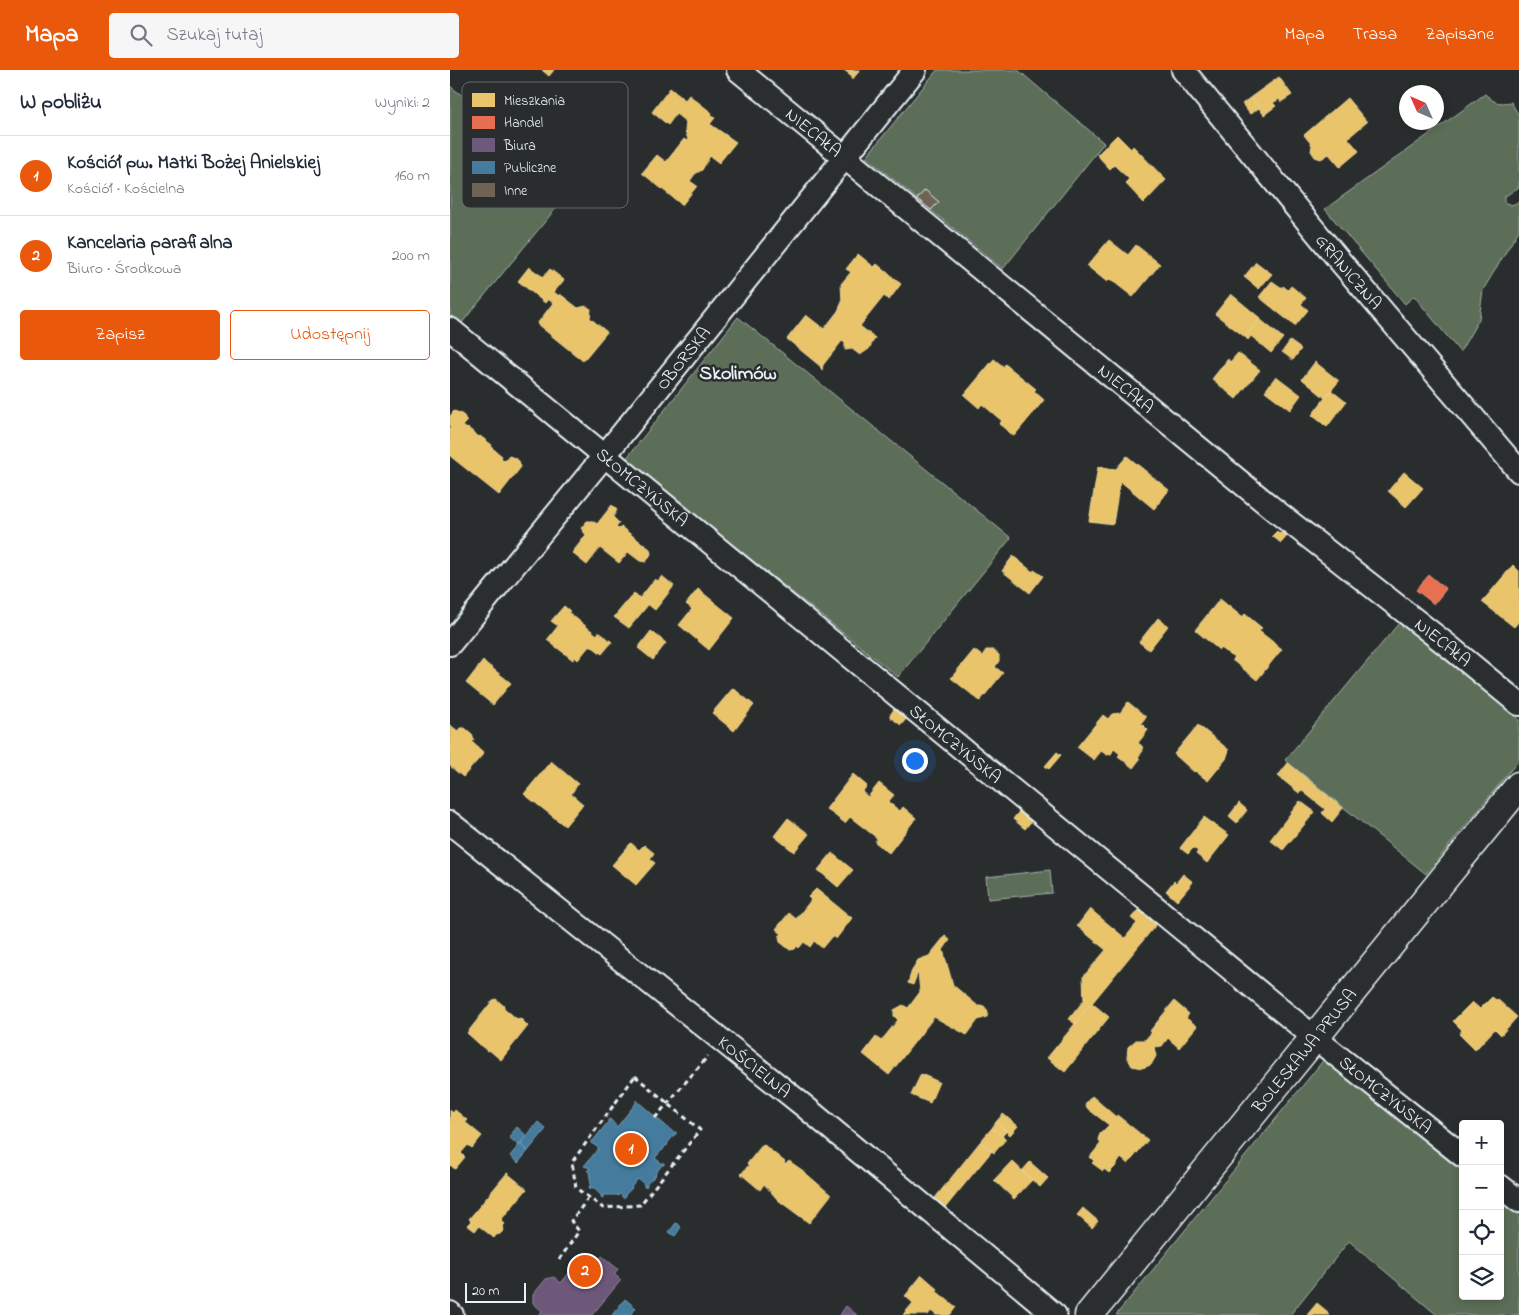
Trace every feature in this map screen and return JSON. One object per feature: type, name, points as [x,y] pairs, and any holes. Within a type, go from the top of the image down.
[{"type":"street","name":"NIECAŁA","points":[[738,70],[1265,501],[1519,704]]},
{"type":"street","name":"OBORSKA","points":[[450,644],[915,70]]},
{"type":"street","name":"GRANICZNA","points":[[1183,70],[1345,268],[1519,471]]},
{"type":"street","name":"SŁOMCZYŃSKA","points":[[450,330],[1315,1038],[1459,1153]]},
{"type":"street","name":"BOLESŁAWA PRUSA","points":[[1090,1315],[1519,786]]},
{"type":"street","name":"KOŚCIELNA","points":[[450,823],[804,1106],[1055,1315]]},
{"type":"street","points":[[1504,1189],[1519,1202]]},
{"type":"path","points":[[655,1118],[712,1052]]},
{"type":"path","points":[[635,1076],[668,1103],[700,1130],[640,1205],[603,1208],[576,1188],[572,1162],[635,1076]]},
{"type":"path","points":[[559,1260],[579,1231],[571,1221],[589,1197]]},
{"type":"green space","points":[[937,70],[1018,70],[1104,143],[1003,269],[866,157]]},
{"type":"green space","points":[[450,86],[462,96],[462,208],[556,208],[461,324],[450,315]]},
{"type":"green space","points":[[1485,94],[1496,102],[1511,102],[1519,116],[1519,187],[1504,197],[1504,202],[1511,205],[1519,202],[1519,230],[1483,290],[1479,319],[1460,352],[1414,296],[1405,304],[1325,209],[1435,130],[1444,130],[1444,123]]},
{"type":"green space","points":[[738,317],[1011,538],[898,677],[626,459]]},
{"type":"green space","points":[[1399,623],[1519,719],[1519,760],[1426,874],[1285,760]]},
{"type":"green space","points":[[1050,870],[1052,893],[988,899],[986,877]]},
{"type":"green space","points":[[1326,1057],[1459,1165],[1459,1300],[1504,1300],[1504,1201],[1519,1214],[1519,1315],[1437,1315],[1349,1241],[1290,1315],[1116,1315]]},
{"type":"building: Mieszkania","points":[[542,70],[554,70],[549,76]]},
{"type":"building: Mieszkania","points":[[844,70],[860,70],[852,80],[852,76]]},
{"type":"building: Mieszkania","points":[[1279,77],[1292,95],[1281,102],[1279,99],[1273,103],[1276,106],[1264,115],[1251,97]]},
{"type":"building: Mieszkania","points":[[670,88],[685,100],[689,95],[712,113],[711,115],[715,118],[710,124],[736,142],[719,163],[710,156],[702,170],[695,174],[690,181],[697,186],[682,205],[642,173],[657,155],[666,162],[684,139],[687,141],[688,139],[685,131],[686,122],[676,114],[668,125],[652,112]]},
{"type":"building: Mieszkania","points":[[1251,97],[1259,108],[1250,114],[1242,104]]},
{"type":"building: Mieszkania","points":[[1347,98],[1367,122],[1348,138],[1359,151],[1340,167],[1329,154],[1321,159],[1315,157],[1311,151],[1312,145],[1304,135]]},
{"type":"building: Mieszkania","points":[[1117,135],[1131,149],[1133,146],[1166,180],[1144,203],[1125,183],[1129,179],[1114,165],[1110,169],[1097,155]]},
{"type":"building: Mieszkania","points":[[1109,240],[1128,255],[1136,245],[1160,264],[1133,297],[1110,279],[1107,282],[1087,266]]},
{"type":"building: Mieszkania","points":[[858,254],[874,267],[877,264],[901,284],[889,300],[884,296],[860,326],[875,338],[869,349],[860,355],[852,349],[845,350],[845,343],[842,341],[823,365],[822,370],[820,366],[787,339],[806,315],[824,329],[838,311],[842,302],[841,284],[851,272],[846,269]]},
{"type":"building: Mieszkania","points":[[1256,262],[1272,274],[1259,289],[1244,277]]},
{"type":"building: Mieszkania","points":[[529,267],[543,277],[550,269],[564,280],[554,292],[559,296],[560,294],[578,308],[586,306],[591,309],[590,318],[607,332],[583,361],[537,324],[553,303],[548,299],[545,303],[518,281]]},
{"type":"building: Mieszkania","points":[[1272,281],[1288,290],[1291,286],[1306,298],[1301,304],[1308,310],[1295,326],[1259,297]]},
{"type":"building: Mieszkania","points":[[1231,294],[1260,318],[1245,337],[1215,314]]},
{"type":"building: Mieszkania","points":[[1260,318],[1283,338],[1271,353],[1251,336],[1248,340],[1245,337]]},
{"type":"building: Mieszkania","points":[[1290,341],[1301,349],[1293,360],[1282,352]]},
{"type":"building: Mieszkania","points":[[1238,353],[1260,370],[1236,399],[1212,379],[1228,359],[1230,362]]},
{"type":"building: Mieszkania","points":[[994,359],[1004,367],[1005,364],[1036,389],[1034,391],[1044,400],[1014,436],[999,424],[1002,421],[982,404],[979,408],[964,395]]},
{"type":"building: Mieszkania","points":[[1315,362],[1339,381],[1325,398],[1302,379]]},
{"type":"building: Mieszkania","points":[[1276,376],[1301,395],[1290,410],[1265,391]]},
{"type":"building: Mieszkania","points":[[1331,390],[1346,402],[1327,427],[1312,415]]},
{"type":"building: Mieszkania","points":[[454,411],[464,416],[467,422],[463,426],[492,445],[491,447],[502,456],[501,458],[505,461],[509,456],[519,461],[521,467],[499,495],[450,456],[450,416]]},
{"type":"building: Mieszkania","points":[[1127,456],[1169,490],[1154,509],[1120,481],[1113,524],[1089,521],[1098,467],[1116,469]]},
{"type":"building: Mieszkania","points":[[1404,472],[1423,488],[1406,507],[1388,491]]},
{"type":"building: Mieszkania","points":[[612,505],[617,510],[613,517],[619,523],[616,528],[619,529],[621,527],[650,549],[651,554],[646,562],[640,561],[628,552],[619,563],[600,548],[587,565],[572,553],[586,535],[581,528],[587,521],[593,521],[597,524]]},
{"type":"building: Mieszkania","points":[[1284,530],[1289,534],[1281,543],[1272,536],[1277,531],[1280,534]]},
{"type":"building: Mieszkania","points":[[1013,556],[1033,572],[1034,570],[1043,576],[1030,593],[1002,571]]},
{"type":"building: Mieszkania","points":[[1513,565],[1519,571],[1519,621],[1514,627],[1482,602]]},
{"type":"building: Mieszkania","points":[[662,576],[674,586],[655,610],[640,598],[655,579],[658,581]]},
{"type":"building: Mieszkania","points":[[698,589],[734,618],[709,650],[679,625],[692,609],[686,604]]},
{"type":"building: Mieszkania","points":[[634,593],[648,605],[629,628],[614,617]]},
{"type":"building: Mieszkania","points":[[1220,599],[1242,617],[1245,614],[1262,628],[1259,631],[1282,649],[1257,680],[1232,660],[1234,658],[1221,648],[1219,650],[1195,630]]},
{"type":"building: Mieszkania","points":[[564,606],[570,611],[568,612],[597,635],[599,632],[612,642],[602,654],[590,645],[578,660],[575,657],[573,660],[547,640],[558,626],[551,621]]},
{"type":"building: Mieszkania","points":[[1158,618],[1168,626],[1149,650],[1139,642]]},
{"type":"building: Mieszkania","points":[[651,631],[666,643],[653,660],[638,648]]},
{"type":"building: Mieszkania","points":[[974,650],[982,656],[986,650],[993,650],[999,655],[999,661],[995,667],[1003,673],[980,701],[951,678]]},
{"type":"building: Mieszkania","points":[[483,661],[511,683],[493,705],[466,683]]},
{"type":"building: Mieszkania","points":[[733,688],[754,705],[734,731],[712,713]]},
{"type":"building: Mieszkania","points":[[1128,702],[1146,717],[1141,723],[1148,730],[1138,743],[1142,746],[1143,751],[1133,768],[1118,756],[1120,754],[1114,749],[1111,754],[1107,755],[1101,751],[1094,760],[1077,747],[1103,715],[1108,719],[1112,714],[1120,713]]},
{"type":"building: Mieszkania","points":[[895,708],[907,718],[901,725],[890,717]]},
{"type":"building: Mieszkania","points":[[450,725],[458,731],[460,728],[465,728],[472,734],[474,740],[472,742],[484,753],[463,777],[450,766]]},
{"type":"building: Mieszkania","points":[[1198,725],[1229,750],[1226,759],[1208,781],[1194,772],[1174,754]]},
{"type":"building: Mieszkania","points":[[1057,752],[1061,755],[1049,769],[1045,766]]},
{"type":"building: Mieszkania","points":[[551,761],[578,784],[571,794],[583,804],[565,826],[524,794]]},
{"type":"building: Mieszkania","points":[[1288,763],[1343,808],[1332,822],[1322,813],[1325,809],[1301,790],[1299,793],[1278,776]]},
{"type":"building: Mieszkania","points":[[853,774],[867,786],[862,792],[868,797],[879,783],[894,795],[888,802],[900,811],[903,807],[916,818],[889,853],[875,842],[877,838],[850,817],[845,823],[826,809]]},
{"type":"building: Mieszkania","points":[[1300,801],[1315,812],[1283,850],[1270,840]]},
{"type":"building: Mieszkania","points":[[1239,803],[1247,810],[1237,823],[1229,816]]},
{"type":"building: Mieszkania","points":[[1021,809],[1033,819],[1025,829],[1013,819]]},
{"type":"building: Mieszkania","points":[[1204,817],[1229,835],[1207,863],[1196,854],[1198,851],[1193,848],[1188,854],[1180,848]]},
{"type":"building: Mieszkania","points":[[788,818],[809,834],[794,852],[774,836]]},
{"type":"building: Mieszkania","points":[[631,843],[639,850],[644,845],[654,853],[650,859],[655,863],[636,885],[612,865]]},
{"type":"building: Mieszkania","points":[[832,853],[853,870],[838,887],[818,870]]},
{"type":"building: Mieszkania","points":[[1183,874],[1193,882],[1177,901],[1166,891]]},
{"type":"building: Mieszkania","points":[[816,889],[852,918],[836,939],[832,936],[822,948],[814,941],[810,947],[804,942],[799,948],[797,946],[795,949],[790,950],[780,942],[779,936],[782,934],[776,929],[789,913],[796,919],[811,900],[808,897]]},
{"type":"building: Mieszkania","points":[[1141,907],[1159,921],[1075,1024],[1069,1019],[1084,1000],[1083,977],[1106,950],[1077,926],[1090,909],[1125,938],[1137,923],[1131,918]]},
{"type":"building: Mieszkania","points":[[945,936],[950,940],[943,950],[953,985],[978,1006],[984,1006],[988,1011],[987,1017],[978,1020],[967,1035],[934,1017],[889,1075],[863,1054],[876,1037],[881,1041],[898,1020],[894,1016],[894,1010],[903,1005],[908,1008],[920,992],[918,972],[913,985],[908,983],[912,970],[918,960],[929,956]]},
{"type":"building: Mieszkania","points":[[1492,997],[1497,999],[1517,1017],[1501,1035],[1495,1029],[1475,1050],[1459,1034],[1462,1030],[1453,1021],[1472,1002],[1480,1009]]},
{"type":"building: Mieszkania","points":[[496,999],[517,1019],[520,1018],[528,1026],[501,1060],[489,1050],[487,1051],[467,1033],[493,1000]]},
{"type":"building: Mieszkania","points":[[1174,1001],[1189,1014],[1186,1018],[1197,1026],[1179,1048],[1168,1038],[1162,1046],[1154,1047],[1156,1056],[1151,1065],[1142,1068],[1132,1066],[1127,1057],[1128,1047],[1136,1040],[1145,1040]]},
{"type":"building: Mieszkania","points":[[1092,1003],[1109,1017],[1065,1072],[1047,1058]]},
{"type":"building: Mieszkania","points":[[921,1074],[939,1082],[930,1103],[911,1095]]},
{"type":"building: Mieszkania","points":[[1092,1096],[1116,1117],[1117,1115],[1148,1140],[1128,1164],[1121,1158],[1109,1173],[1092,1163],[1094,1161],[1090,1157],[1101,1143],[1098,1139],[1100,1134],[1109,1125],[1088,1109],[1085,1104]]},
{"type":"building: Mieszkania","points":[[450,1110],[453,1113],[455,1110],[467,1120],[465,1122],[482,1136],[472,1148],[468,1145],[461,1153],[465,1157],[455,1169],[450,1165]]},
{"type":"building: Mieszkania","points":[[1003,1114],[1018,1126],[1010,1135],[996,1122]]},
{"type":"building: Mieszkania","points":[[996,1122],[1007,1131],[1002,1136],[992,1128]]},
{"type":"building: Mieszkania","points":[[992,1128],[1006,1139],[994,1153],[980,1142]]},
{"type":"building: Mieszkania","points":[[980,1142],[992,1151],[954,1197],[943,1188]]},
{"type":"building: Mieszkania","points":[[763,1144],[785,1162],[785,1165],[789,1161],[831,1195],[809,1223],[778,1200],[764,1184],[760,1190],[741,1174]]},
{"type":"building: Mieszkania","points":[[1012,1161],[1032,1180],[1014,1199],[994,1180]]},
{"type":"building: Mieszkania","points":[[1030,1162],[1048,1178],[1040,1187],[1022,1171]]},
{"type":"building: Mieszkania","points":[[507,1173],[527,1189],[501,1220],[505,1224],[503,1226],[504,1230],[494,1238],[479,1226],[475,1231],[467,1225],[471,1221],[469,1219]]},
{"type":"building: Mieszkania","points":[[943,1188],[954,1197],[946,1207],[935,1198]]},
{"type":"building: Mieszkania","points":[[1083,1208],[1098,1221],[1092,1228],[1077,1215]]},
{"type":"building: Mieszkania","points":[[922,1275],[938,1289],[936,1291],[956,1307],[950,1315],[936,1315],[931,1311],[928,1315],[903,1315],[913,1303],[905,1296]]},
{"type":"building: Mieszkania","points":[[1317,1303],[1328,1312],[1327,1314],[1329,1315],[1307,1315]]},
{"type":"building: Handel","points":[[1429,575],[1446,589],[1434,604],[1416,590]]},
{"type":"building: Biura","points":[[586,1252],[598,1261],[602,1256],[618,1269],[614,1274],[621,1280],[592,1315],[539,1315],[542,1311],[533,1303],[533,1295],[546,1279],[554,1277],[561,1283]]},
{"type":"building: Biura","points":[[846,1306],[857,1315],[840,1315]]},
{"type":"building: Publiczne","points":[[636,1100],[673,1132],[676,1132],[676,1134],[655,1158],[664,1163],[664,1165],[647,1183],[647,1186],[644,1187],[644,1184],[638,1179],[625,1197],[623,1198],[620,1193],[618,1196],[603,1195],[603,1198],[592,1187],[590,1189],[589,1171],[587,1171],[590,1168],[584,1166],[599,1148],[591,1143],[591,1141],[593,1141],[608,1120],[610,1119],[617,1127],[636,1103]]},
{"type":"building: Publiczne","points":[[538,1122],[546,1129],[528,1151],[520,1144]]},
{"type":"building: Publiczne","points":[[517,1127],[527,1136],[519,1146],[509,1137]]},
{"type":"building: Publiczne","points":[[520,1144],[528,1151],[518,1163],[510,1156]]},
{"type":"building: Publiczne","points":[[676,1223],[681,1227],[675,1236],[669,1232]]},
{"type":"building: Publiczne","points":[[625,1299],[636,1308],[630,1315],[612,1315]]},
{"type":"building: Inne","points":[[925,190],[939,202],[931,210],[917,199]]},
{"type":"place","name":"Kościół pw. Matki Bożej Anielskiej","points":[[631,1149]]},
{"type":"place","name":"Kancelaria parafialna","points":[[585,1271]]},
{"type":"district","name":"Skolimów","points":[[738,372]]}]
